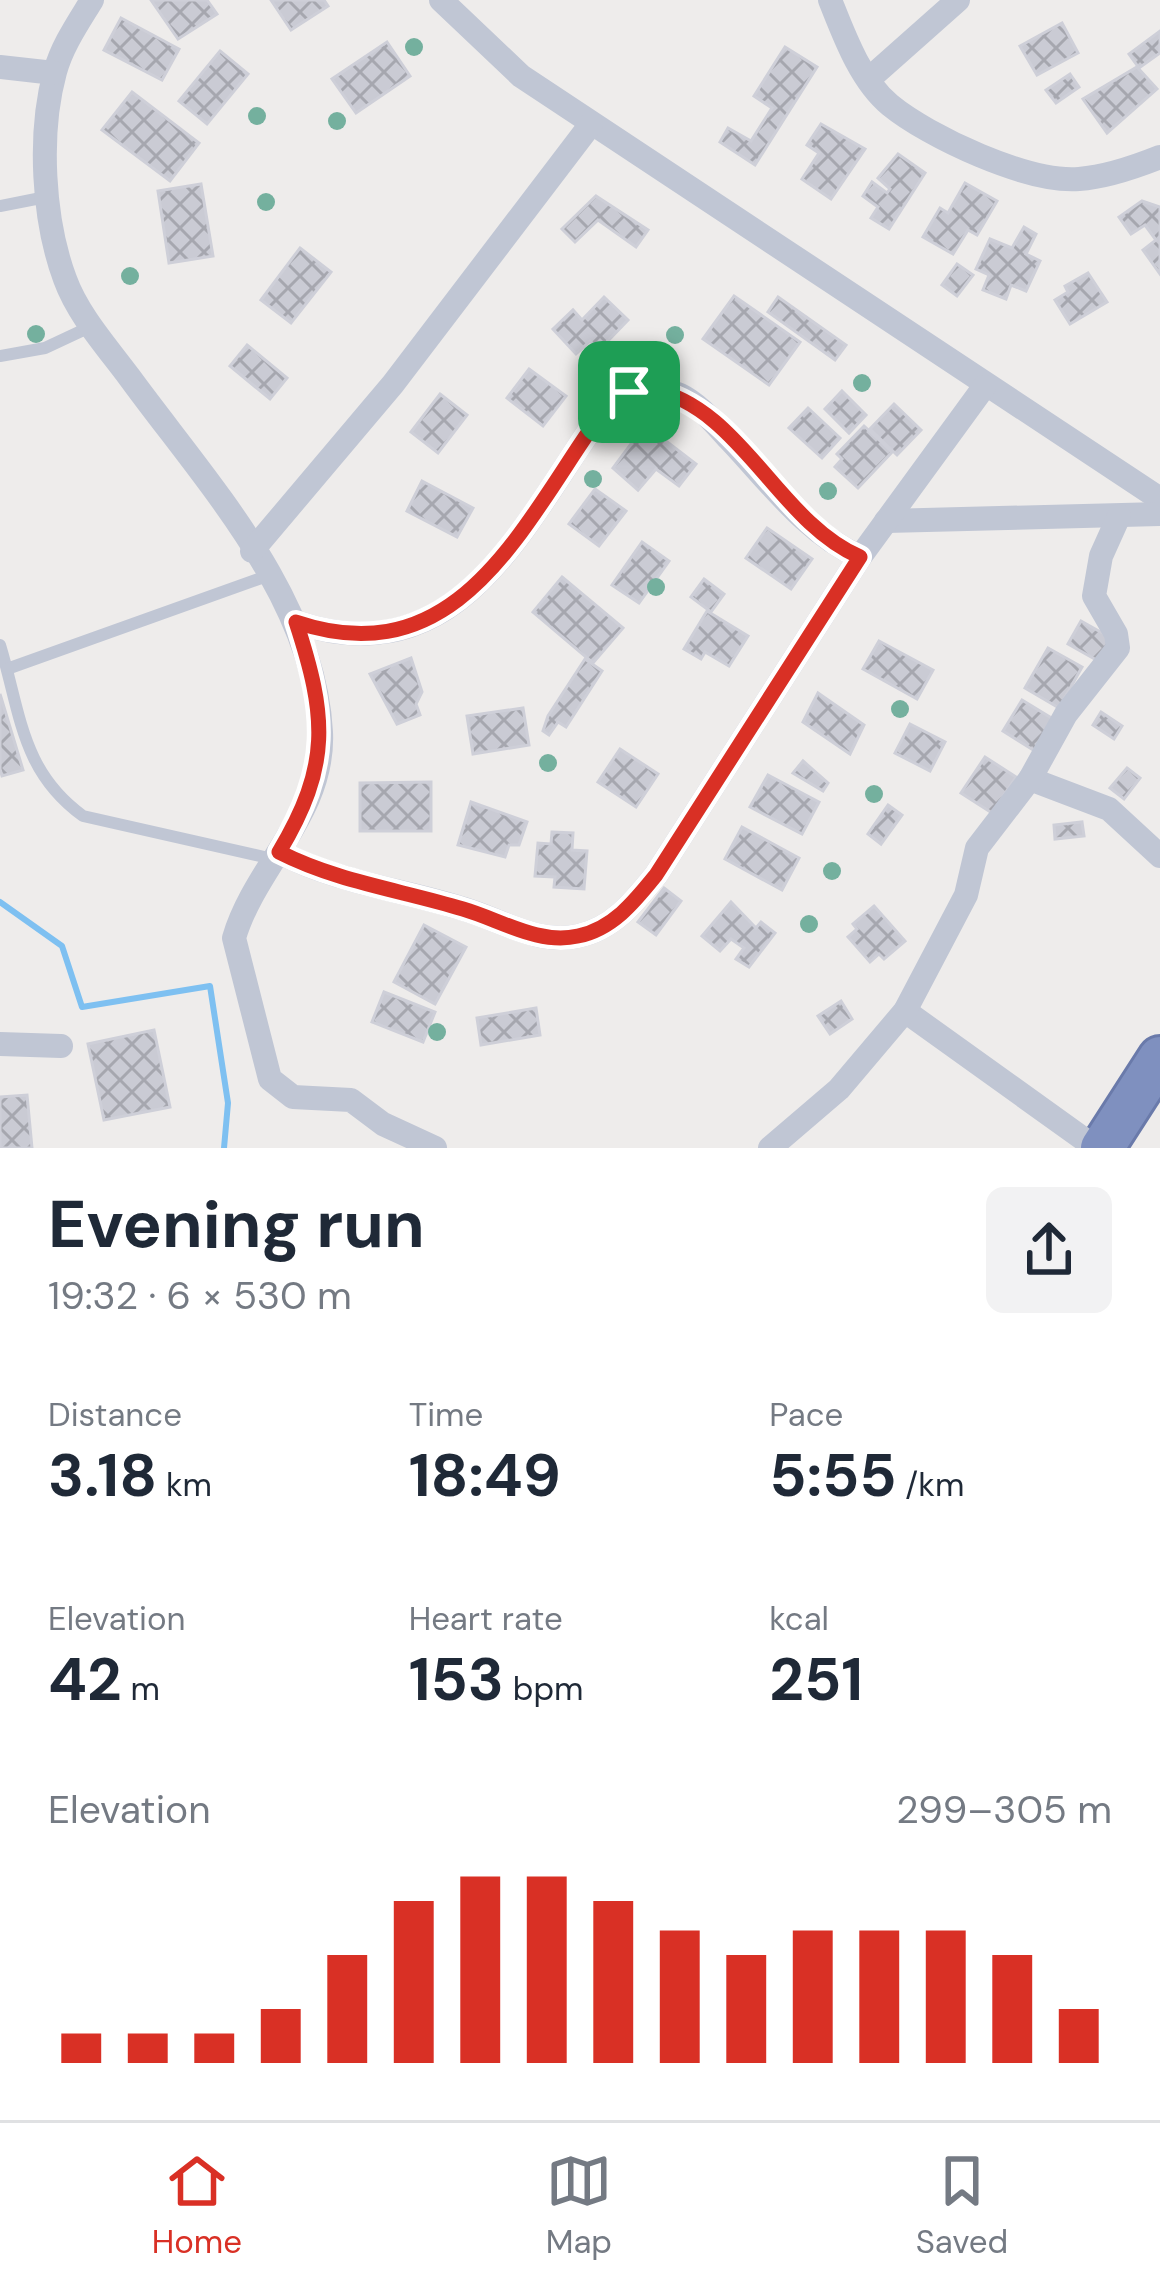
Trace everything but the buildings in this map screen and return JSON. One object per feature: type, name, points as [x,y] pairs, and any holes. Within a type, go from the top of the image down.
[{"type":"highway","points":[[1104,1146],[1160,1058]]},
{"type":"street","points":[[92,0],[54,73],[47,128],[49,196],[65,281],[252,551],[296,622],[316,682],[320,759],[307,802],[234,938],[270,1079],[292,1097],[351,1100],[386,1136],[435,1148]]},
{"type":"street","points":[[830,0],[869,79],[890,104],[947,138],[1034,173],[1076,180],[1160,157]]},
{"type":"street","points":[[869,79],[958,0]]},
{"type":"street","points":[[458,6],[521,76],[984,387],[1160,499]]},
{"type":"street","points":[[0,68],[54,73]]},
{"type":"street","points":[[252,551],[407,367],[591,124]]},
{"type":"street","points":[[277,856],[327,875],[462,908],[544,938],[582,936],[602,928],[632,905],[695,820],[860,557],[984,387]]},
{"type":"street","points":[[296,622],[362,638],[440,614],[527,528],[609,403],[629,392],[650,389],[679,394],[705,414],[818,533],[860,557]]},
{"type":"street","points":[[886,521],[1160,514]]},
{"type":"street","points":[[770,1148],[839,1089],[905,1011],[966,895],[977,848],[1030,779],[1066,714],[1118,648],[1117,634],[1094,596],[1101,556],[1119,516]]},
{"type":"street","points":[[1030,779],[1109,809],[1160,856]]},
{"type":"street","points":[[905,1011],[1104,1146]]},
{"type":"street","points":[[0,1044],[61,1046]]},
{"type":"lane","points":[[0,206],[49,196]]},
{"type":"lane","points":[[0,356],[45,348],[92,326]]},
{"type":"lane","points":[[7,669],[267,576]]},
{"type":"lane","points":[[0,645],[32,760],[62,800],[83,815],[277,856]]},
{"type":"waterway","points":[[0,902],[62,946],[82,1007],[210,986],[228,1103],[224,1148]]},
{"type":"route","points":[[650,389],[679,394],[705,414],[818,533],[860,557],[656,875],[632,905],[602,928],[582,936],[544,938],[462,908],[327,875],[279,852],[302,814],[320,759],[316,682],[296,622],[362,638],[440,614],[467,593],[527,528],[596,420],[609,403],[629,392],[650,389]]}]
